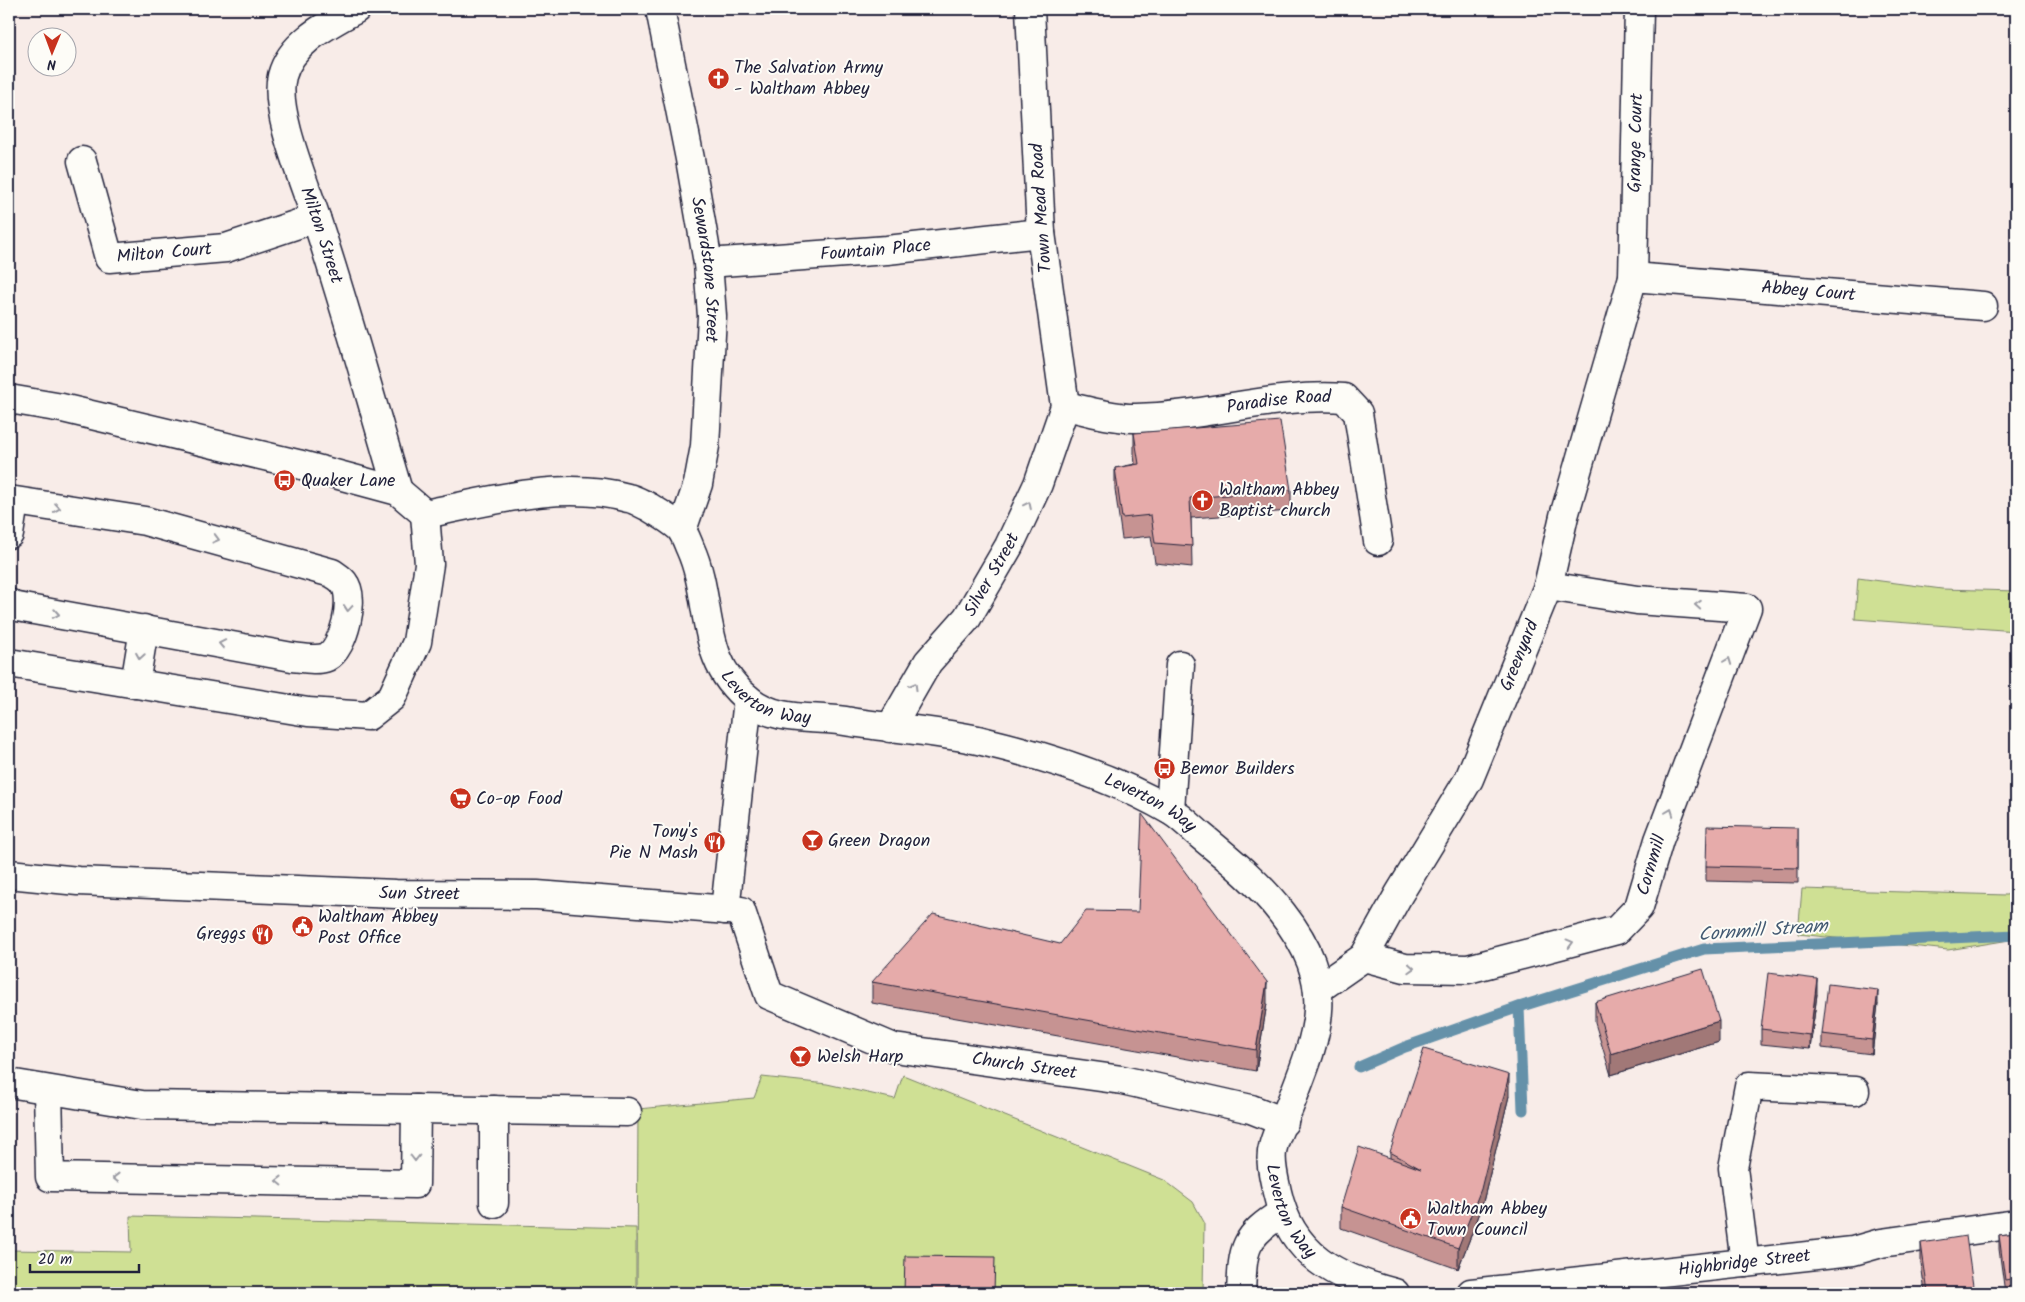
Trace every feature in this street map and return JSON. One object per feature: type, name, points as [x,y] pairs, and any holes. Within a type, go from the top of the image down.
[{"type":"street","name":"Milton Street","points":[[356,9],[316,31],[295,53],[282,74],[279,94],[298,169],[316,218],[398,491]]},
{"type":"street","name":"Sewardstone Street","points":[[660,9],[690,159],[708,263],[712,316],[705,446],[698,484],[682,530]]},
{"type":"street","name":"Town Mead Road","points":[[1030,9],[1041,233],[1065,406]]},
{"type":"street","name":"Grange Court","points":[[1633,277],[1639,9]]},
{"type":"street","name":"Milton Court","points":[[82,161],[109,258],[226,248],[316,218]]},
{"type":"street","name":"Fountain Place","points":[[708,263],[887,250],[1041,233]]},
{"type":"street","name":"Abbey Court","points":[[1633,277],[1983,306]]},
{"type":"street","name":"Greenyard","points":[[1318,989],[1364,957],[1399,894],[1469,779],[1548,586],[1564,516],[1633,277]]},
{"type":"street","name":"Paradise Road","points":[[1065,406],[1134,418],[1191,415],[1320,396],[1344,398],[1358,413],[1378,541]]},
{"type":"street","points":[[9,399],[62,408],[298,464],[398,491],[425,514],[429,564],[417,642],[392,697],[368,716],[308,712],[9,663]]},
{"type":"street","name":"Silver Street","points":[[890,728],[928,662],[967,618],[1009,546],[1038,484],[1065,406]]},
{"type":"street","points":[[425,514],[547,492],[590,493],[630,498],[659,512],[682,530]]},
{"type":"street","points":[[9,534],[12,501],[145,521],[217,539],[332,573],[345,583],[349,597],[348,614],[340,643],[335,652],[324,658],[292,657],[9,604]]},
{"type":"street","name":"Leverton Way","points":[[682,530],[695,558],[704,597],[710,639],[725,675],[748,699],[766,711],[786,718],[832,718],[985,742],[1096,775],[1170,810],[1240,868],[1283,914],[1314,970],[1320,1006],[1316,1035],[1284,1122],[1272,1148],[1273,1174],[1282,1213],[1299,1244],[1338,1273],[1395,1293]]},
{"type":"street","name":"Cornmill","points":[[1364,957],[1405,968],[1468,969],[1617,930],[1639,907],[1659,840],[1747,608],[1637,600],[1548,586]]},
{"type":"street","points":[[135,684],[144,629]]},
{"type":"street","points":[[1170,810],[1180,665]]},
{"type":"street","points":[[725,910],[748,699]]},
{"type":"street","name":"Sun Street","points":[[9,874],[78,881],[366,892],[538,895],[741,911],[769,996]]},
{"type":"street","name":"Church Street","points":[[769,996],[894,1048],[1122,1080],[1251,1109],[1284,1122]]},
{"type":"street","points":[[9,1083],[142,1105],[627,1112]]},
{"type":"street","points":[[1744,1263],[1733,1168],[1749,1086],[1855,1091]]},
{"type":"street","points":[[48,1090],[50,1177],[415,1184],[416,1109]]},
{"type":"street","points":[[494,1110],[494,1203]]},
{"type":"street","points":[[1241,1293],[1246,1244],[1262,1225],[1282,1213]]},
{"type":"street","name":"Highbridge Street","points":[[1471,1293],[1586,1288],[1744,1263],[1853,1251],[1881,1243],[2016,1224]]},
{"type":"green space","points":[[1858,578],[1942,589],[2016,591],[2016,631],[1855,619]]},
{"type":"green space","points":[[1802,889],[2006,895],[2016,892],[2016,939],[1948,950],[1798,934]]},
{"type":"green space","points":[[903,1075],[1164,1180],[1193,1202],[1204,1222],[1203,1293],[637,1293],[638,1109],[754,1098],[762,1077],[827,1084],[895,1099]]},
{"type":"green space","points":[[130,1216],[636,1228],[636,1293],[9,1293],[9,1250],[131,1252]]},
{"type":"building","name":"Waltham Abbey Baptist church","points":[[1280,421],[1291,490],[1190,498],[1192,546],[1155,543],[1151,515],[1122,518],[1115,468],[1139,464],[1134,433]]},
{"type":"building","points":[[1142,814],[1267,982],[1256,1050],[872,982],[933,914],[1060,944],[1086,911],[1138,912]]},
{"type":"building","points":[[1707,826],[1798,828],[1798,868],[1706,866]]},
{"type":"building","points":[[1703,969],[1719,1021],[1611,1054],[1595,1002]]},
{"type":"building","points":[[1768,973],[1817,979],[1810,1035],[1761,1029]]},
{"type":"building","points":[[1828,984],[1878,990],[1872,1040],[1822,1034]]},
{"type":"building","points":[[1424,1049],[1509,1075],[1481,1189],[1458,1248],[1341,1207],[1359,1147],[1421,1169],[1390,1152]]},
{"type":"building","points":[[2016,1233],[2016,1278],[2005,1280],[1999,1235]]},
{"type":"building","points":[[1966,1236],[1974,1293],[1928,1293],[1921,1243]]},
{"type":"building","points":[[905,1256],[995,1257],[994,1292],[1060,1293],[904,1293]]},
{"type":"waterway","name":"Cornmill Stream","points":[[1359,1067],[1405,1047],[1519,1007],[1704,949],[2016,935]]},
{"type":"waterway","name":"Cornmill Stream","points":[[1519,1007],[1523,1110]]},
{"type":"place","name":"The Salvation Army - Waltham Abbey","points":[[718,78]]},
{"type":"place","name":"Quaker Lane","points":[[285,481]]},
{"type":"place","name":"Waltham Abbey Baptist church","points":[[1203,500]]},
{"type":"place","name":"Bemor Builders","points":[[1164,769]]},
{"type":"place","name":"Co-op Food","points":[[460,799]]},
{"type":"place","name":"Green Dragon","points":[[812,841]]},
{"type":"place","name":"Tony's Pie N Mash","points":[[714,842]]},
{"type":"place","name":"Waltham Abbey Post Office","points":[[302,927]]},
{"type":"place","name":"Greggs","points":[[262,934]]},
{"type":"place","name":"Welsh Harp","points":[[801,1057]]},
{"type":"place","name":"Waltham Abbey Town Council","points":[[1411,1219]]}]
